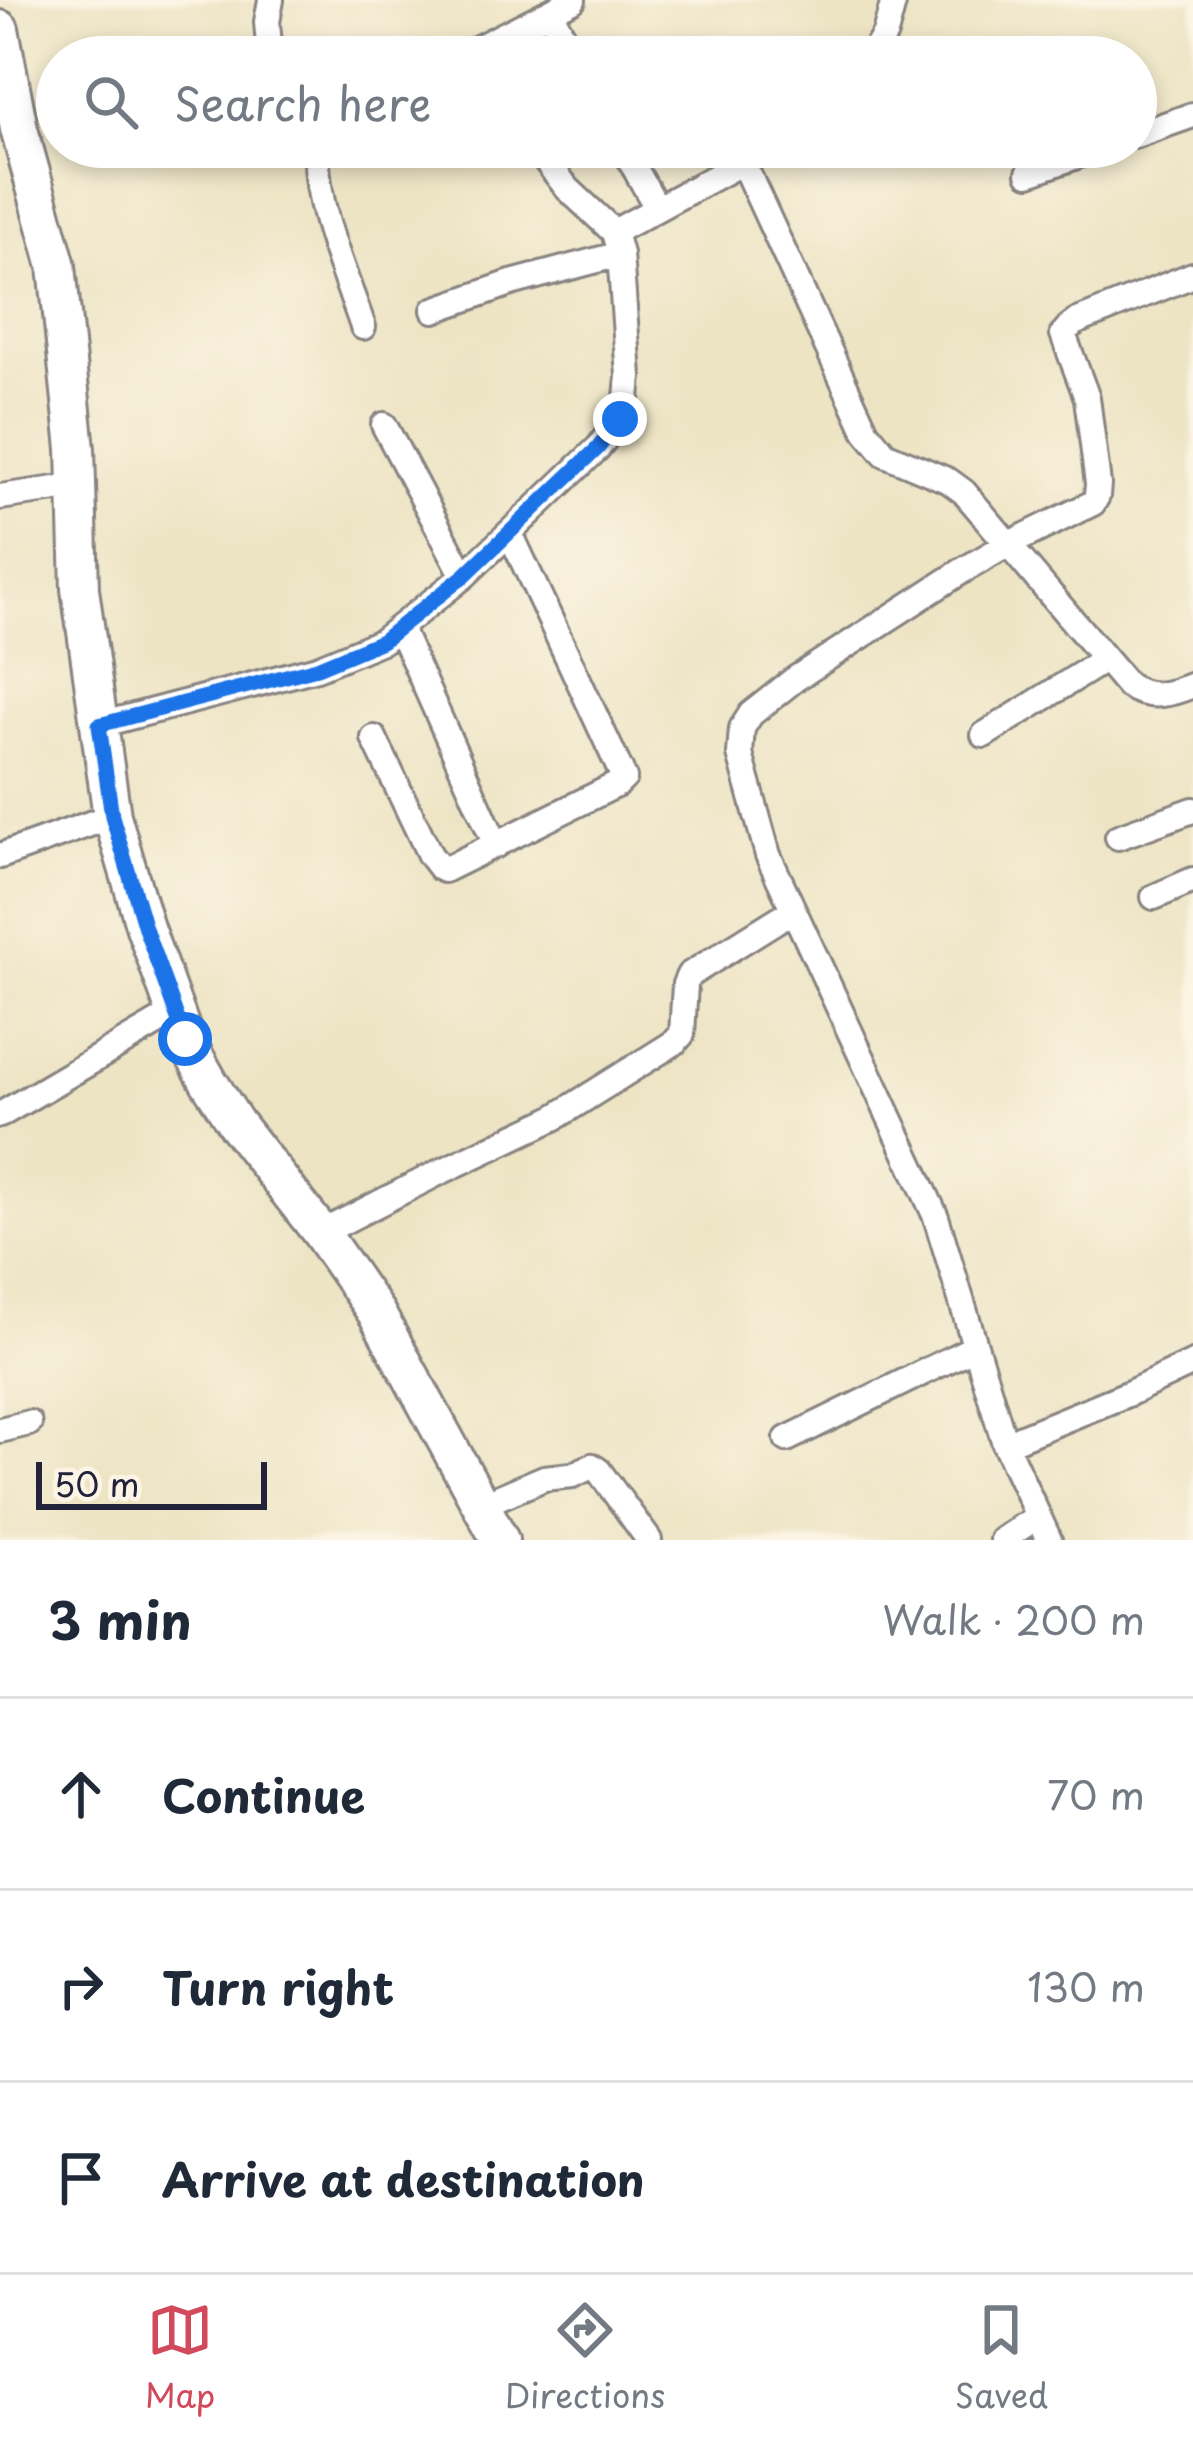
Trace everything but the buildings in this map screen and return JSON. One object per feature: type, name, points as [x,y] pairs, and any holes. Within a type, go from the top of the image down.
[{"type":"street","points":[[268,36],[271,0]]},
{"type":"street","points":[[503,36],[573,0]]},
{"type":"street","points":[[884,36],[894,0]]},
{"type":"street","points":[[550,13],[563,36]]},
{"type":"street","points":[[0,29],[9,134],[58,266],[76,449],[80,590],[112,816],[145,928],[193,1054],[236,1124],[377,1314],[500,1540]]},
{"type":"street","points":[[1157,128],[1193,115]]},
{"type":"street","points":[[318,168],[328,223],[363,327]]},
{"type":"street","points":[[99,725],[317,668],[364,650],[400,629],[464,576],[598,448],[620,419],[627,398],[617,243],[552,168]]},
{"type":"street","points":[[635,168],[657,208]]},
{"type":"street","points":[[434,310],[617,243],[657,208],[733,168]]},
{"type":"street","points":[[745,168],[872,440],[885,454],[964,491],[1127,685],[1138,693],[1163,695],[1193,686]]},
{"type":"street","points":[[1029,173],[1043,168]]},
{"type":"street","points":[[1048,1540],[1005,1444],[936,1216],[768,855],[740,754],[742,728],[795,679],[962,571],[1087,507],[1097,496],[1087,398],[1065,344],[1066,330],[1193,275]]},
{"type":"street","points":[[385,425],[464,576]]},
{"type":"street","points":[[0,496],[77,486]]},
{"type":"street","points":[[374,738],[440,868],[449,869],[618,784],[624,776],[510,532]]},
{"type":"street","points":[[400,629],[496,844]]},
{"type":"street","points":[[984,735],[1104,660]]},
{"type":"street","points":[[1118,837],[1193,810]]},
{"type":"street","points":[[0,856],[112,816]]},
{"type":"street","points":[[1154,897],[1193,880]]},
{"type":"street","points":[[321,1233],[554,1118],[675,1042],[682,1034],[689,975],[793,910]]},
{"type":"street","points":[[0,1115],[176,1012]]},
{"type":"street","points":[[787,1439],[975,1347]]},
{"type":"street","points":[[1005,1444],[1193,1363]]},
{"type":"street","points":[[0,1430],[29,1423]]},
{"type":"street","points":[[481,1505],[544,1478],[571,1476],[592,1466],[649,1540]]},
{"type":"street","points":[[1002,1540],[1038,1516]]},
{"type":"route","points":[[185,1039],[112,816],[99,725],[317,668],[382,641],[464,576],[598,448],[620,419]]}]
